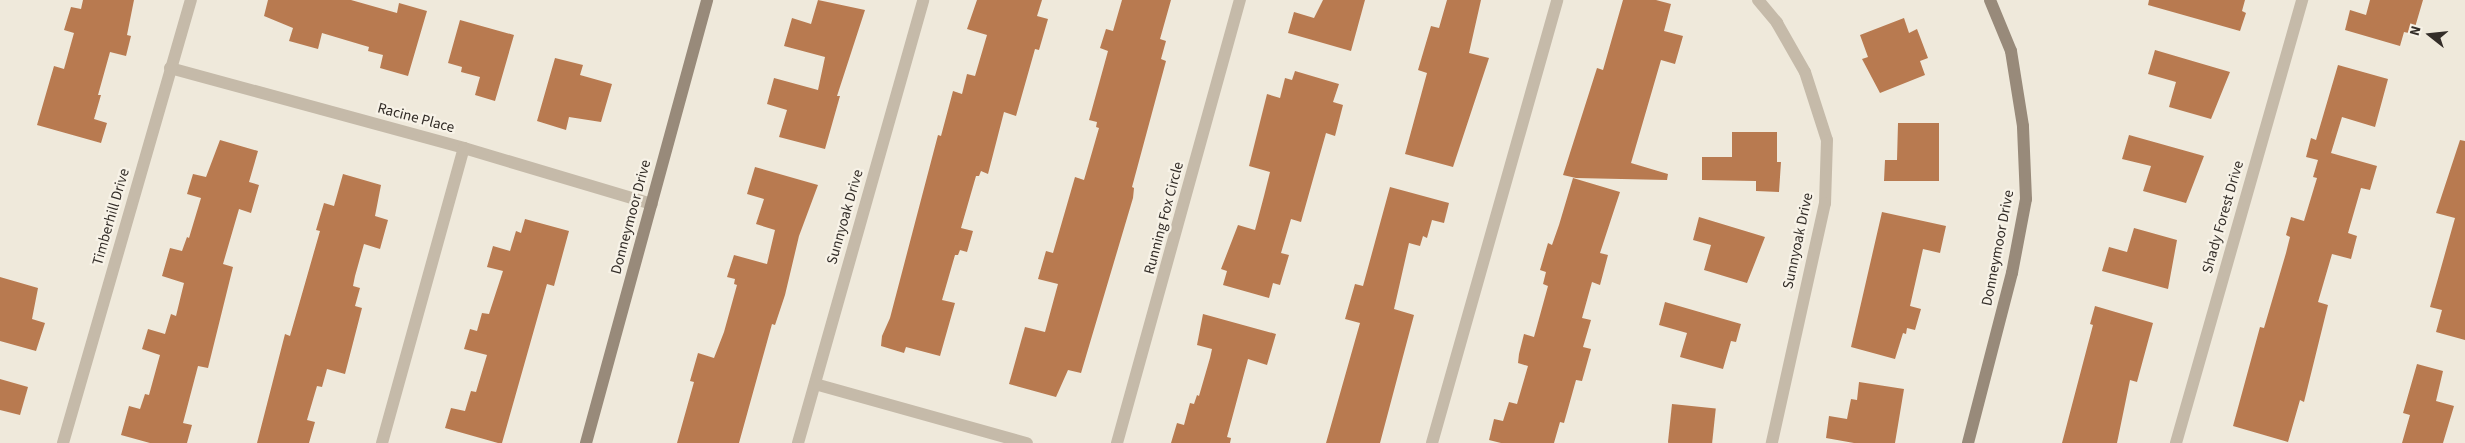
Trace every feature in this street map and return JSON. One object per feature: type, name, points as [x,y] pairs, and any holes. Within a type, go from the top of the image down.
[{"type":"street","name":"Timberhill Drive","points":[[63,443],[191,0]]},
{"type":"street","name":"Donneymoor Drive","points":[[586,443],[707,0]]},
{"type":"street","name":"Sunnyoak Drive","points":[[798,443],[923,0]]},
{"type":"street","name":"Running Fox Circle","points":[[1117,443],[1240,0]]},
{"type":"street","points":[[1432,443],[1557,0]]},
{"type":"street","name":"Sunnyoak Drive","points":[[1758,0],[1777,23],[1806,72],[1827,140],[1826,203],[1772,443]]},
{"type":"street","name":"Donneymoor Drive","points":[[1968,443],[2012,273],[2026,199],[2023,126],[2011,51],[1990,0]]},
{"type":"street","name":"Shady Forest Drive","points":[[2176,443],[2302,0]]},
{"type":"street","name":"Racine Place","points":[[170,68],[464,148],[652,204]]},
{"type":"street","points":[[382,443],[464,148]]},
{"type":"street","points":[[815,384],[1027,443]]},
{"type":"building","points":[[83,0],[134,0],[127,35],[131,36],[126,56],[110,52],[98,95],[101,95],[94,119],[107,123],[101,143],[37,125],[54,66],[64,69],[74,33],[64,30],[71,7],[81,9]]},
{"type":"building","points":[[268,0],[351,0],[397,13],[399,3],[427,11],[408,76],[380,68],[383,55],[368,51],[369,47],[322,33],[318,49],[289,41],[293,28],[264,16]]},
{"type":"building","points":[[818,0],[865,10],[837,96],[840,96],[825,149],[779,137],[787,110],[767,104],[774,78],[818,90],[825,57],[784,46],[792,18],[811,24]]},
{"type":"building","points":[[977,0],[1042,0],[1037,16],[1048,19],[1039,50],[1035,49],[1016,116],[1004,112],[988,174],[981,171],[979,176],[976,176],[961,228],[973,231],[967,252],[960,250],[958,255],[955,255],[942,300],[955,303],[940,356],[906,347],[904,353],[881,346],[882,336],[890,318],[938,135],[941,136],[953,91],[962,94],[967,74],[975,76],[987,35],[967,29]]},
{"type":"building","points":[[1122,0],[1171,0],[1160,39],[1166,41],[1161,59],[1166,61],[1132,187],[1134,188],[1133,198],[1081,373],[1068,370],[1056,397],[1009,384],[1025,327],[1045,332],[1058,284],[1038,279],[1046,251],[1053,253],[1075,177],[1084,180],[1099,128],[1096,127],[1097,122],[1089,120],[1108,51],[1100,48],[1106,29],[1113,31]]},
{"type":"building","points":[[1323,0],[1365,0],[1351,51],[1288,33],[1294,12],[1314,18]]},
{"type":"building","points":[[1447,0],[1481,0],[1469,53],[1489,58],[1453,167],[1405,154],[1427,73],[1418,70],[1431,26],[1439,28]]},
{"type":"building","points":[[1623,0],[1656,0],[1671,4],[1664,31],[1683,36],[1675,64],[1661,60],[1631,163],[1668,174],[1667,180],[1576,178],[1563,175],[1597,68],[1603,70]]},
{"type":"building","points":[[2149,0],[2245,0],[2242,11],[2246,13],[2240,31],[2148,5]]},
{"type":"building","points":[[2370,0],[2423,0],[2413,34],[2404,32],[2400,46],[2345,30],[2350,10],[2366,15]]},
{"type":"building","points":[[1904,18],[1909,33],[1917,29],[1928,58],[1920,61],[1925,75],[1880,93],[1862,59],[1868,57],[1860,35]]},
{"type":"building","points":[[460,20],[514,35],[495,101],[475,95],[480,77],[461,72],[462,67],[448,63]]},
{"type":"building","points":[[2155,50],[2230,72],[2211,119],[2169,107],[2176,82],[2148,74]]},
{"type":"building","points":[[555,58],[583,65],[580,75],[612,84],[601,122],[569,117],[566,130],[537,121]]},
{"type":"building","points":[[2338,65],[2388,79],[2375,127],[2342,117],[2331,153],[2377,166],[2370,190],[2361,188],[2348,233],[2357,236],[2351,259],[2332,254],[2318,302],[2328,305],[2304,402],[2300,400],[2288,442],[2233,426],[2260,327],[2264,328],[2286,253],[2290,237],[2286,235],[2291,217],[2304,221],[2317,178],[2313,177],[2318,160],[2306,157],[2311,138],[2316,140]]},
{"type":"building","points":[[1295,71],[1339,84],[1333,102],[1343,105],[1335,136],[1326,133],[1301,222],[1291,219],[1281,253],[1289,255],[1280,285],[1273,283],[1269,298],[1223,285],[1227,271],[1221,269],[1238,225],[1255,230],[1270,172],[1249,166],[1267,94],[1280,98],[1285,78],[1292,80]]},
{"type":"building","points":[[1898,123],[1939,123],[1939,181],[1884,181],[1885,160],[1897,160]]},
{"type":"building","points":[[1732,132],[1777,132],[1777,162],[1781,162],[1779,192],[1756,191],[1756,181],[1702,180],[1702,157],[1732,157]]},
{"type":"building","points":[[2129,135],[2204,156],[2186,203],[2143,191],[2151,166],[2122,159]]},
{"type":"building","points":[[220,140],[258,151],[249,182],[259,185],[251,213],[239,209],[223,264],[233,267],[208,368],[198,366],[183,423],[192,425],[187,443],[150,443],[121,435],[129,406],[140,409],[145,394],[149,395],[160,355],[142,349],[148,329],[165,334],[171,314],[176,316],[184,283],[162,276],[170,248],[182,251],[187,237],[189,238],[201,198],[187,194],[193,174],[206,177]]},
{"type":"building","points":[[2460,140],[2465,141],[2465,340],[2436,332],[2442,310],[2430,307],[2455,218],[2436,213]]},
{"type":"building","points":[[755,167],[818,185],[799,236],[785,295],[775,325],[772,324],[739,443],[677,443],[694,382],[690,381],[698,353],[714,358],[724,332],[737,285],[734,284],[735,279],[727,277],[734,255],[767,264],[775,230],[756,224],[764,199],[747,194]]},
{"type":"building","points":[[343,174],[381,185],[375,216],[388,220],[380,249],[364,244],[355,276],[353,286],[360,288],[355,306],[362,308],[345,374],[327,369],[322,387],[317,386],[307,420],[315,422],[309,443],[257,443],[285,334],[290,336],[320,231],[316,230],[324,203],[334,206]]},
{"type":"building","points":[[1573,178],[1620,192],[1600,253],[1608,255],[1600,285],[1592,282],[1582,318],[1591,320],[1583,347],[1591,349],[1582,381],[1576,380],[1564,423],[1560,422],[1554,443],[1501,443],[1489,440],[1494,419],[1503,421],[1509,402],[1517,404],[1528,366],[1518,363],[1519,354],[1524,334],[1534,337],[1548,286],[1543,284],[1546,272],[1540,270],[1548,243],[1552,245]]},
{"type":"building","points":[[1390,187],[1449,203],[1444,223],[1432,220],[1427,238],[1423,236],[1420,246],[1409,243],[1394,309],[1414,315],[1380,443],[1326,443],[1360,323],[1345,319],[1355,284],[1363,286]]},
{"type":"building","points":[[1882,212],[1946,226],[1940,253],[1923,249],[1910,306],[1921,309],[1915,330],[1907,328],[1906,334],[1903,333],[1895,359],[1851,347]]},
{"type":"building","points":[[1699,217],[1765,237],[1747,283],[1704,270],[1711,245],[1693,240]]},
{"type":"building","points":[[525,219],[569,231],[554,286],[547,284],[502,443],[498,443],[445,428],[451,408],[465,411],[471,391],[476,392],[487,355],[464,349],[470,329],[477,331],[482,313],[489,314],[503,271],[487,267],[493,246],[510,251],[516,231],[521,233]]},
{"type":"building","points":[[2134,228],[2177,240],[2168,289],[2102,271],[2109,247],[2127,252]]},
{"type":"building","points":[[0,277],[38,288],[32,319],[45,323],[36,351],[0,341]]},
{"type":"building","points":[[1665,302],[1741,324],[1736,342],[1731,341],[1723,369],[1680,357],[1687,333],[1659,325]]},
{"type":"building","points":[[2095,306],[2153,323],[2137,382],[2130,380],[2117,443],[2062,443],[2093,325],[2090,324]]},
{"type":"building","points":[[1203,314],[1276,334],[1267,365],[1248,359],[1227,437],[1231,438],[1230,443],[1171,443],[1177,423],[1184,425],[1190,403],[1194,404],[1197,395],[1199,396],[1210,358],[1212,349],[1197,345]]},
{"type":"building","points":[[2417,364],[2443,371],[2436,401],[2454,406],[2443,443],[2402,443],[2410,415],[2403,413]]},
{"type":"building","points":[[0,379],[28,387],[20,415],[0,410]]},
{"type":"building","points":[[1859,382],[1904,389],[1895,443],[1854,443],[1826,438],[1829,416],[1847,419],[1851,399],[1857,400]]},
{"type":"building","points":[[1672,404],[1716,409],[1712,443],[1668,443]]}]
